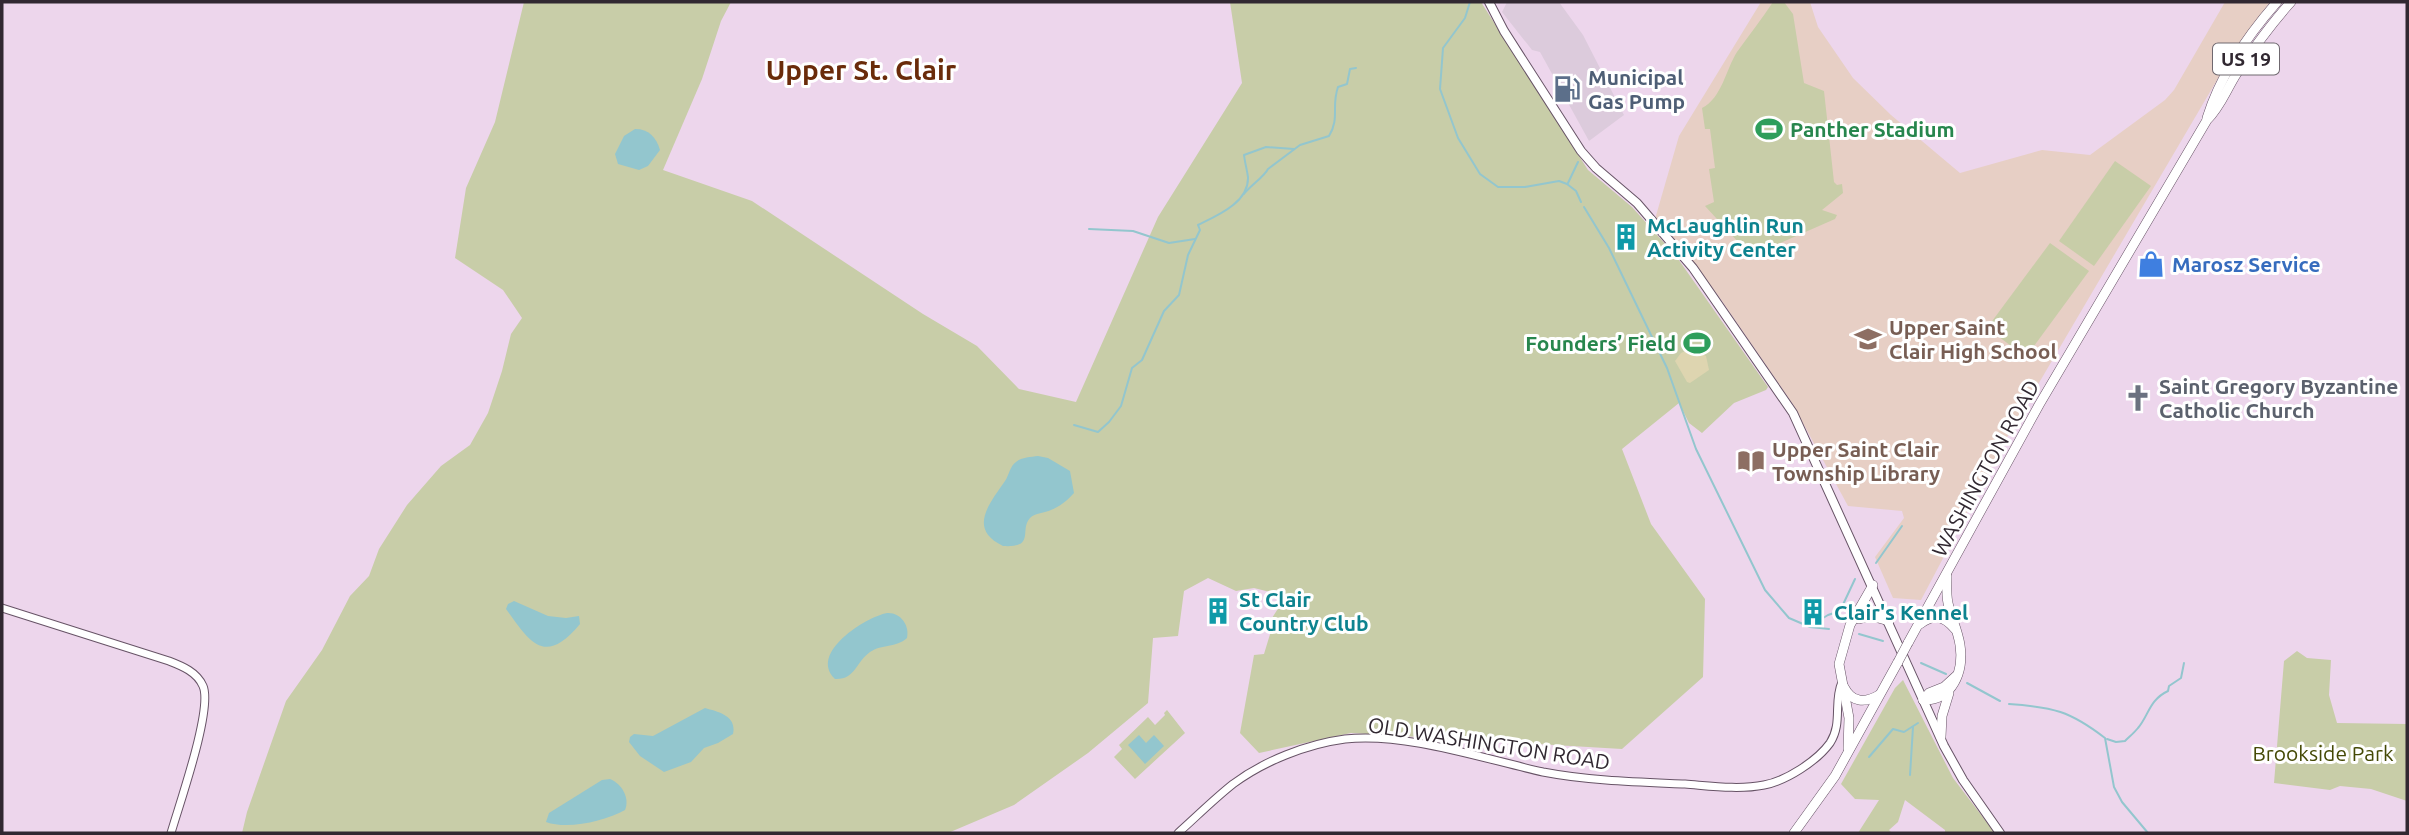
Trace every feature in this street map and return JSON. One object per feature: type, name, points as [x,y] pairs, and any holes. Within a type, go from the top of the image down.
[{"type":"main road","points":[[1489,2],[1504,31],[1581,151],[1595,168],[1637,203],[1671,242],[1714,296],[1800,426],[1941,737],[1963,780],[2000,833]]},
{"type":"main road","name":"WASHINGTON ROAD","points":[[2207,120],[2212,102],[2240,53],[2277,2]]},
{"type":"main road","name":"WASHINGTON ROAD","points":[[1794,833],[1847,754],[2039,405],[2207,120],[2219,108],[2254,48],[2291,2]]},
{"type":"main road","points":[[1941,737],[1941,716],[1949,693],[1956,683],[1961,651],[1947,597],[1947,572]]},
{"type":"main road","points":[[1849,632],[1859,619],[1873,585]]},
{"type":"main road","points":[[1847,754],[1849,718],[1839,664],[1850,625],[1873,585]]},
{"type":"main road","points":[[1859,619],[1871,616],[1889,621]]},
{"type":"main road","points":[[1918,625],[1938,617],[1948,621],[1956,630]]},
{"type":"main road","points":[[1923,699],[1944,687],[1956,676]]},
{"type":"main road","points":[[1842,682],[1847,692],[1856,700],[1866,701],[1881,694]]},
{"type":"main road","points":[[1923,699],[1931,700],[1949,693]]},
{"type":"street","points":[[2,608],[169,661],[197,676],[204,687],[204,714],[171,833]]},
{"type":"street","name":"OLD WASHINGTON ROAD","points":[[1178,833],[1233,784],[1249,774],[1307,748],[1344,739],[1384,739],[1455,751],[1544,772],[1594,779],[1734,787],[1771,784],[1800,768],[1828,745],[1837,729],[1837,696],[1842,682]]},
{"type":"shaded area","points":[[1507,2],[1559,2],[1583,35],[1624,115],[1589,141],[1540,52],[1532,50],[1502,12]]},
{"type":"shaded area","points":[[1761,2],[1810,2],[1818,27],[1853,78],[1891,115],[1960,173],[2042,150],[2090,155],[2165,100],[2174,90],[2225,2],[2270,2],[2237,46],[2006,439],[1921,600],[1893,598],[1875,557],[1904,518],[1902,511],[1848,506],[1792,403],[1722,301],[1687,254],[1655,219],[1679,136]]},
{"type":"shaded area","points":[[635,129],[644,130],[651,135],[660,150],[648,166],[639,170],[618,164],[615,154],[624,136]]},
{"type":"shaded area","points":[[1024,458],[1048,458],[1070,471],[1074,493],[1057,507],[1030,518],[1025,537],[1020,544],[1003,546],[986,532],[984,524],[988,507],[1014,464]]},
{"type":"shaded area","points":[[514,601],[548,616],[579,616],[580,624],[557,644],[547,647],[538,645],[530,640],[506,609],[508,604]]},
{"type":"shaded area","points":[[887,613],[903,620],[907,628],[907,638],[870,652],[851,674],[835,679],[829,669],[829,658],[834,648],[866,621]]},
{"type":"shaded area","points":[[705,708],[730,719],[734,728],[733,734],[704,748],[691,762],[664,772],[640,756],[629,742],[634,734],[653,736]]},
{"type":"shaded area","points":[[1139,735],[1146,743],[1154,735],[1164,746],[1145,764],[1128,745]]},
{"type":"shaded area","points":[[610,779],[624,792],[625,810],[586,823],[565,825],[546,822],[549,813],[602,780]]},
{"type":"green space","points":[[524,2],[731,2],[721,21],[702,79],[663,170],[752,201],[923,314],[977,346],[1019,389],[1076,402],[1158,217],[1242,83],[1230,2],[1481,2],[1588,170],[1632,207],[1676,256],[1768,387],[1734,403],[1702,433],[1689,423],[1679,403],[1622,449],[1651,524],[1705,599],[1703,677],[1622,749],[1351,733],[1259,753],[1240,733],[1254,655],[1264,654],[1272,618],[1286,596],[1254,588],[1236,591],[1208,578],[1184,591],[1178,636],[1153,638],[1148,703],[1088,753],[1014,805],[948,833],[242,833],[286,701],[322,650],[350,596],[369,576],[379,549],[407,505],[441,466],[470,445],[488,413],[511,334],[522,318],[503,290],[455,258],[466,188],[495,122]]},
{"type":"green space","name":"Panther Stadium","points":[[1773,2],[1784,2],[1793,14],[1804,83],[1824,91],[1834,182],[1837,185],[1842,184],[1843,193],[1822,210],[1837,215],[1835,219],[1751,256],[1705,206],[1714,202],[1709,169],[1715,168],[1710,129],[1705,129],[1702,108],[1714,97],[1737,52]]},
{"type":"green space","points":[[2115,161],[2151,186],[2094,266],[2059,241]]},
{"type":"green space","points":[[2050,243],[2089,271],[2026,357],[1987,328]]},
{"type":"green space","name":"Brookside Park","points":[[2297,651],[2307,658],[2331,660],[2329,695],[2337,723],[2407,724],[2407,801],[2371,789],[2340,786],[2330,790],[2274,783],[2284,661]]},
{"type":"green space","points":[[1903,680],[1953,778],[1995,833],[1945,833],[1945,830],[1905,800],[1898,822],[1889,830],[1892,833],[1858,833],[1879,800],[1855,799],[1841,784],[1895,688]]},
{"type":"green space","points":[[1167,710],[1185,733],[1135,779],[1114,757],[1122,749],[1119,745],[1148,717],[1155,725]]},
{"type":"sand","points":[[1692,348],[1706,356],[1709,370],[1690,383],[1675,361],[1681,353]]},
{"type":"waterway","points":[[1470,2],[1465,18],[1443,48],[1440,89],[1458,138],[1480,174],[1498,187],[1525,187],[1559,181],[1576,191],[1581,202]]},
{"type":"waterway","points":[[1244,194],[1268,169],[1300,145],[1329,136],[1334,124],[1338,87],[1347,84],[1350,69],[1356,68]]},
{"type":"waterway","points":[[1074,425],[1098,432],[1121,406],[1132,368],[1142,360],[1164,311],[1179,295],[1188,255],[1200,230],[1198,225],[1230,207],[1247,186],[1244,155],[1266,147],[1294,149]]},
{"type":"waterway","points":[[1568,183],[1578,162]]},
{"type":"waterway","points":[[1584,207],[1609,248],[1667,368],[1696,449],[1765,590],[1789,618],[1810,627],[1829,629]]},
{"type":"waterway","points":[[1089,229],[1133,231],[1169,243],[1195,239]]},
{"type":"waterway","points":[[1876,563],[1902,526]]},
{"type":"waterway","points":[[1810,626],[1840,611],[1855,579]]},
{"type":"waterway","points":[[1859,634],[1883,641]]},
{"type":"waterway","points":[[1921,663],[1946,674]]},
{"type":"waterway","points":[[2107,739],[2125,741],[2142,723],[2157,699],[2181,678],[2184,663]]},
{"type":"waterway","points":[[1967,683],[2000,701]]},
{"type":"waterway","points":[[2009,704],[2060,712],[2105,738],[2114,787],[2122,802],[2148,833]]},
{"type":"waterway","points":[[1869,757],[1893,729],[1904,732],[1918,723]]},
{"type":"waterway","points":[[1910,775],[1913,727]]},
{"type":"place","name":"Municipal Gas Pump","points":[[1567,89]]},
{"type":"place","name":"Panther Stadium","points":[[1769,129]]},
{"type":"place","name":"McLaughlin Run Activity Center","points":[[1626,237]]},
{"type":"place","name":"Marosz Service","points":[[2151,264]]},
{"type":"place","name":"Upper Saint Clair High School","points":[[1868,339]]},
{"type":"place","name":"Founders’ Field","points":[[1697,343]]},
{"type":"place","name":"Saint Gregory Byzantine Catholic Church","points":[[2138,398]]},
{"type":"place","name":"Upper Saint Clair Township Library","points":[[1751,461]]},
{"type":"place","name":"St Clair Country Club","points":[[1218,611]]},
{"type":"place","name":"Clair's Kennel","points":[[1813,612]]},
{"type":"district","name":"Upper St. Clair","points":[[861,69]]}]
